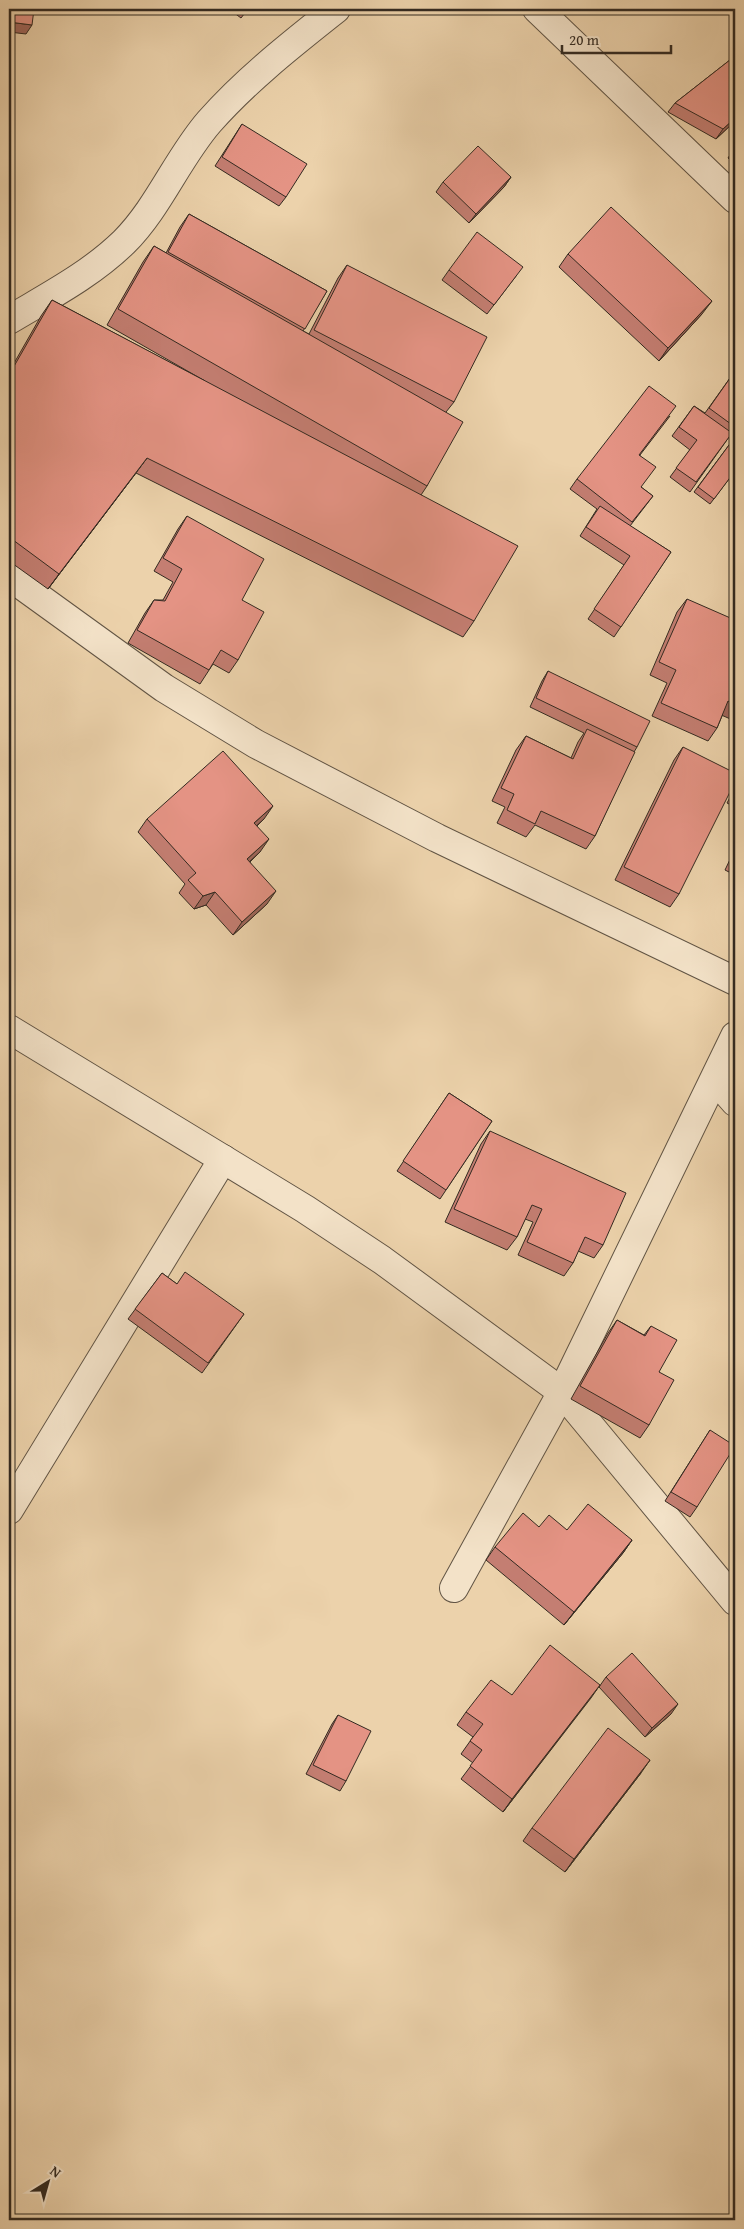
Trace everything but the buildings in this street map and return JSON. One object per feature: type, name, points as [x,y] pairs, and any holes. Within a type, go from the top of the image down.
[{"type":"street","points":[[9,320],[57,293],[96,267],[126,240],[157,199],[179,161],[209,122],[257,73],[336,9]]},
{"type":"street","points":[[537,9],[735,199]]},
{"type":"street","points":[[9,576],[164,688],[256,744],[437,838],[735,981]]},
{"type":"street","points":[[9,1029],[223,1159],[382,1260],[562,1392],[735,1601]]},
{"type":"street","points":[[454,1588],[562,1392],[716,1079],[735,1036]]},
{"type":"street","points":[[716,1079],[735,1102]]},
{"type":"street","points":[[9,1510],[223,1159]]}]
